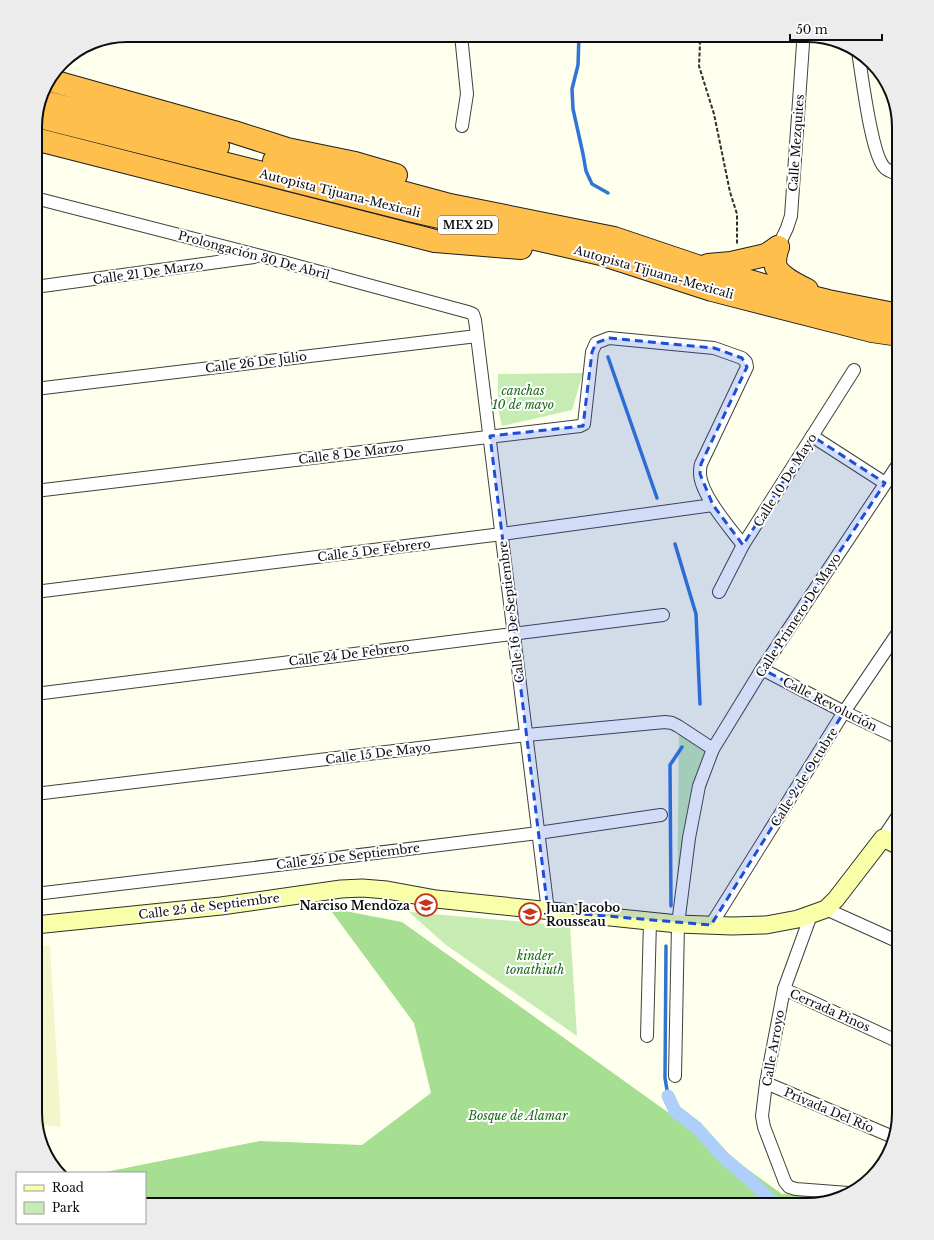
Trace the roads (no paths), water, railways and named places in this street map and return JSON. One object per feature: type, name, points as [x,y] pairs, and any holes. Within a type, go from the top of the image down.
[{"type":"highway","points":[[55,82],[234,132],[287,149],[356,163],[580,225],[607,246]]},
{"type":"highway","name":"Autopista Tijuana-Mexicali","points":[[46,103],[290,165],[350,178],[607,246],[697,266],[763,285],[892,314]]},
{"type":"highway","name":"Autopista Tijuana-Mexicali","points":[[43,118],[409,210],[607,246],[712,290],[872,331],[892,334]]},
{"type":"highway","points":[[42,141],[435,241],[607,246]]},
{"type":"highway","points":[[697,266],[737,262],[766,255],[778,248]]},
{"type":"highway","points":[[778,248],[775,258],[776,267],[786,279],[828,300]]},
{"type":"main road","points":[[818,912],[836,900],[883,838],[892,842]]},
{"type":"main road","name":"Calle 25 de Septiembre","points":[[42,924],[221,906],[350,888],[387,890],[436,899],[678,924],[732,926],[766,925],[798,919],[818,912]]},
{"type":"street","points":[[462,42],[467,94],[462,126]]},
{"type":"street","name":"Calle Mezquites","points":[[778,248],[788,228],[791,216],[803,42]]},
{"type":"street","points":[[859,60],[872,138],[877,155],[885,168],[892,172]]},
{"type":"street","name":"Prolongación 30 De Abril","points":[[42,200],[261,256],[472,314]]},
{"type":"street","name":"Calle 21 De Marzo","points":[[42,286],[261,256]]},
{"type":"street","name":"Calle 16 De Septiembre","points":[[472,314],[475,320],[490,436],[548,911]]},
{"type":"street","name":"Calle 26 De Julio","points":[[42,388],[477,336]]},
{"type":"street","name":"Calle 8 De Marzo","points":[[42,490],[580,426],[584,424],[592,352],[596,343],[609,338],[714,348],[742,358],[746,362],[747,367],[700,464],[702,484],[713,505]]},
{"type":"street","name":"Calle 10 De Mayo","points":[[719,592],[743,545],[854,370]]},
{"type":"street","points":[[812,436],[885,483]]},
{"type":"street","name":"Calle Primero De Mayo","points":[[713,750],[762,669],[892,473]]},
{"type":"street","points":[[713,505],[743,545]]},
{"type":"street","name":"Calle 5 De Febrero","points":[[42,591],[502,534],[713,505]]},
{"type":"street","name":"Calle 24 De Febrero","points":[[42,693],[662,615]]},
{"type":"street","name":"Calle 2 de Octubre","points":[[711,925],[844,712],[892,641]]},
{"type":"street","name":"Calle Revolución","points":[[762,669],[844,712],[892,735]]},
{"type":"street","name":"Calle 15 De Mayo","points":[[42,793],[527,735],[665,722],[678,726],[713,750]]},
{"type":"street","points":[[675,1076],[678,924],[699,786],[713,750]]},
{"type":"street","name":"Calle 25 De Septiembre","points":[[42,893],[538,833],[661,815]]},
{"type":"street","points":[[883,838],[892,824]]},
{"type":"street","points":[[818,912],[892,939]]},
{"type":"street","name":"Calle Arroyo","points":[[818,912],[784,989],[766,1083],[762,1116],[764,1128],[785,1182],[789,1187],[796,1189],[836,1192]]},
{"type":"street","points":[[647,1036],[650,921]]},
{"type":"street","name":"Cerrada Pinos","points":[[784,989],[892,1039]]},
{"type":"street","name":"Privada Del Río","points":[[766,1083],[889,1135]]},
{"type":"waterway","points":[[579,42],[578,65],[572,89],[573,109],[586,171],[592,184],[608,193]]},
{"type":"waterway","points":[[608,357],[657,498]]},
{"type":"waterway","points":[[675,544],[696,614],[700,704]]},
{"type":"waterway","points":[[671,906],[670,765],[682,747]]},
{"type":"waterway","points":[[666,946],[665,1078],[668,1096]]},
{"type":"waterway","points":[[668,1096],[675,1111],[697,1128],[724,1158],[769,1198]]},
{"type":"place","name":"Narciso Mendoza","points":[[426,905]]},
{"type":"place","name":"Juan Jacobo Rousseau","points":[[530,914]]},
{"type":"park label","name":"canchas 10 de mayo","points":[[523,397]]},
{"type":"park label","name":"kinder tonathiuth","points":[[535,962]]},
{"type":"park label","name":"Bosque de Alamar","points":[[518,1115]]}]
